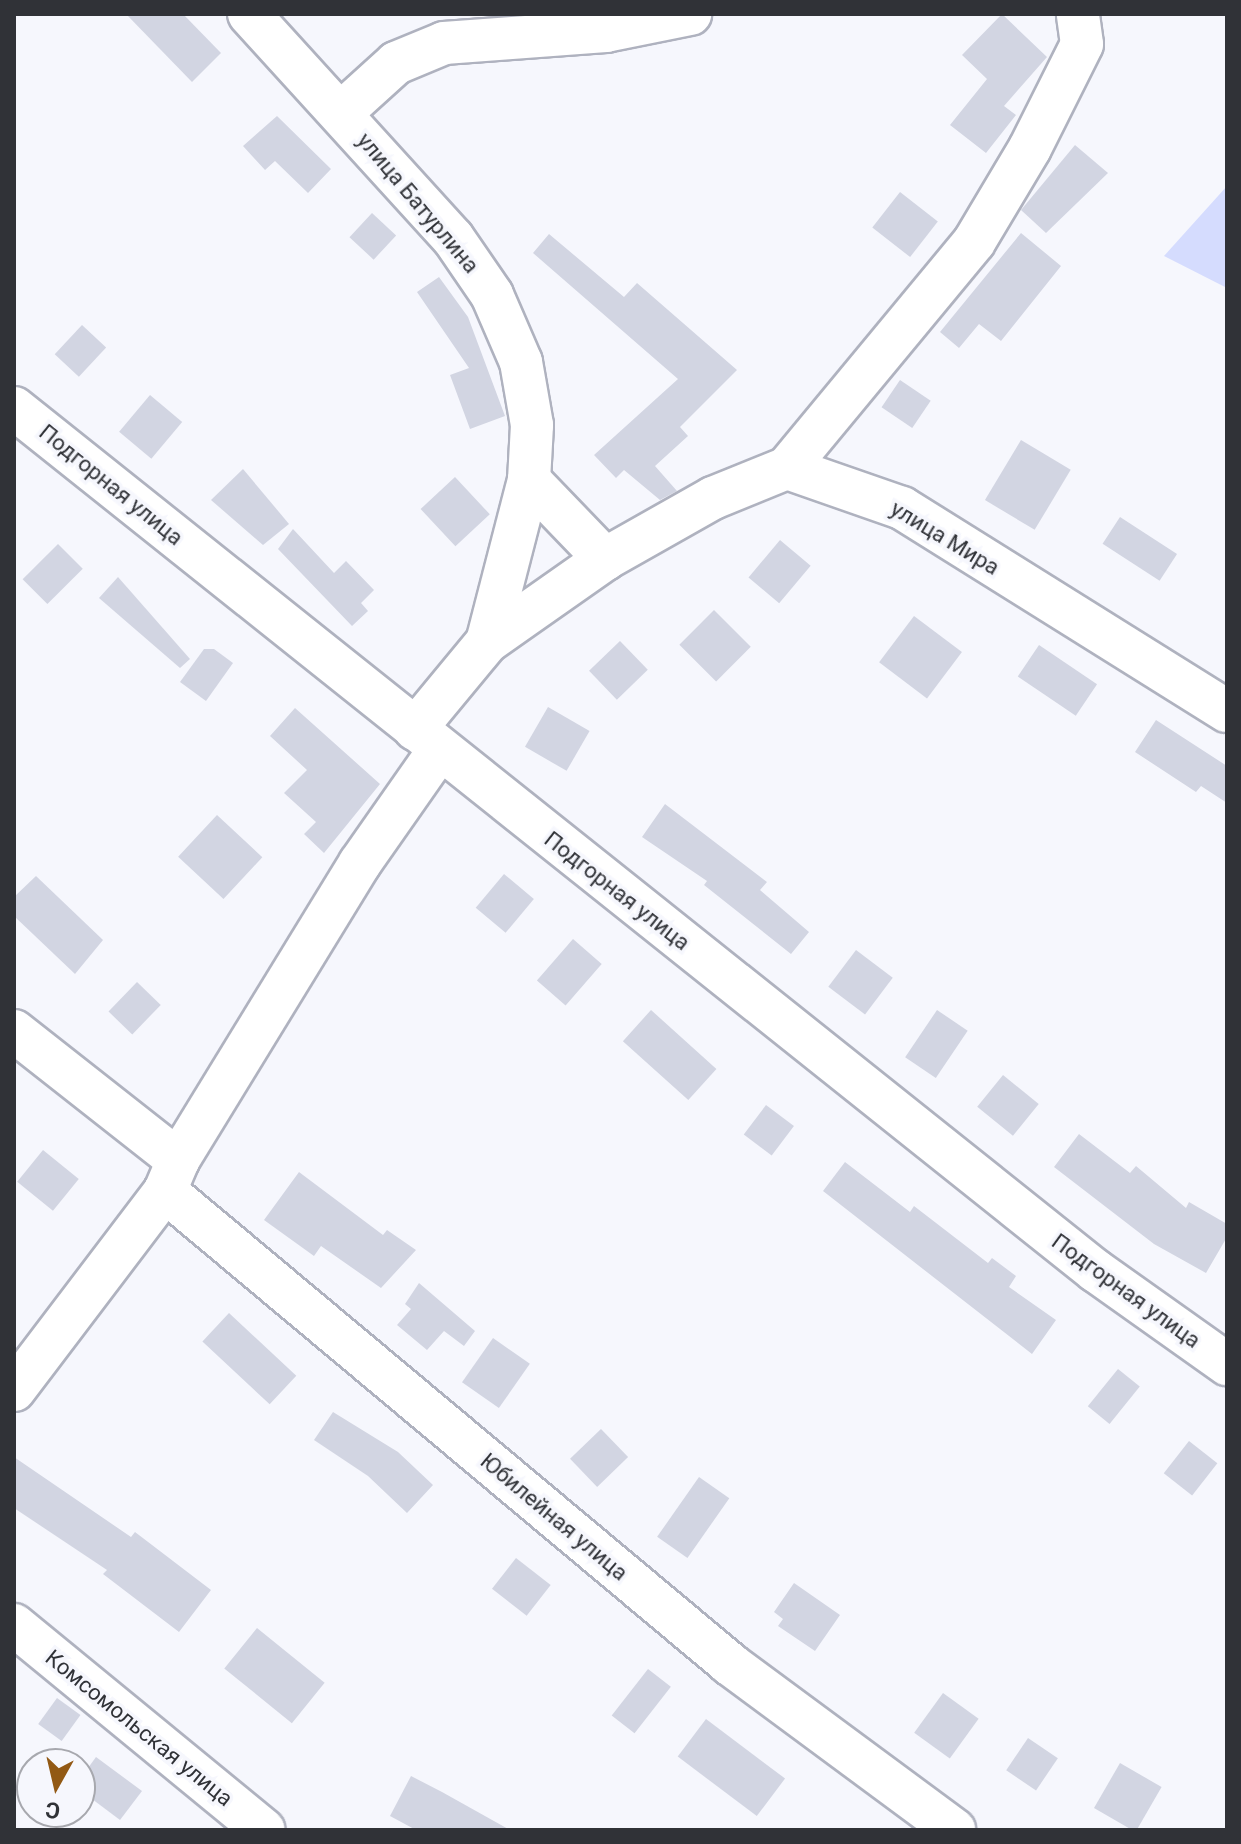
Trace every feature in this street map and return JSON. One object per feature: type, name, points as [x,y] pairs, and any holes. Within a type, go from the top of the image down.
[{"type":"street","name":"улица Батурлина","points":[[14,1390],[171,1176],[360,863],[427,739],[487,642],[529,480],[532,425],[521,362],[492,295],[453,238],[342,112],[249,14]]},
{"type":"street","points":[[342,112],[396,63],[444,43],[606,31],[690,14]]},
{"type":"street","points":[[487,642],[605,559],[713,498],[787,468],[974,242],[1030,148],[1082,44],[1078,14]]},
{"type":"street","name":"Подгорная улица","points":[[14,408],[1096,1271],[1227,1364]]},
{"type":"street","name":"улица Мира","points":[[787,468],[902,508],[1227,711]]},
{"type":"street","points":[[529,480],[605,559]]},
{"type":"street","name":"Юбилейная улица","points":[[14,1031],[171,1176],[730,1664],[954,1830]]},
{"type":"street","name":"Комсомольская улица","points":[[14,1625],[264,1830]]},
{"type":"shaded area","points":[[1227,186],[1227,288],[1164,256]]},
{"type":"building","points":[[126,14],[183,14],[221,53],[192,82]]},
{"type":"building","points":[[1002,14],[1047,57],[1004,106],[1016,115],[986,153],[950,125],[987,79],[962,55]]},
{"type":"building","points":[[277,116],[331,169],[308,193],[275,161],[265,170],[243,146]]},
{"type":"building","points":[[1075,145],[1108,173],[1046,233],[1021,210]]},
{"type":"building","points":[[900,192],[938,222],[910,257],[872,227]]},
{"type":"building","points":[[372,213],[396,236],[374,260],[349,237]]},
{"type":"building","points":[[1021,233],[1061,266],[1001,341],[979,324],[959,348],[940,332]]},
{"type":"building","points":[[549,234],[624,297],[637,283],[737,370],[680,427],[688,436],[655,466],[677,491],[660,500],[624,470],[616,478],[594,455],[678,379],[533,253]]},
{"type":"building","points":[[439,277],[468,317],[505,416],[470,429],[450,375],[469,368],[417,292]]},
{"type":"building","points":[[82,325],[106,348],[79,377],[55,354]]},
{"type":"building","points":[[900,380],[931,401],[912,428],[882,407]]},
{"type":"building","points":[[150,395],[182,422],[151,459],[119,432]]},
{"type":"building","points":[[1021,440],[1071,470],[1035,530],[985,500]]},
{"type":"building","points":[[243,469],[289,524],[263,545],[211,500]]},
{"type":"building","points":[[455,477],[490,514],[455,546],[421,509]]},
{"type":"building","points":[[1120,517],[1177,554],[1160,581],[1103,544]]},
{"type":"building","points":[[293,529],[334,573],[346,561],[374,590],[361,603],[368,611],[352,626],[278,549]]},
{"type":"building","points":[[780,540],[811,566],[779,603],[749,578]]},
{"type":"building","points":[[58,544],[83,569],[47,604],[23,579]]},
{"type":"building","points":[[118,577],[190,659],[180,668],[99,598]]},
{"type":"building","points":[[714,610],[751,647],[716,681],[679,645]]},
{"type":"building","points":[[914,616],[962,652],[927,698],[879,662]]},
{"type":"building","points":[[620,641],[648,670],[617,700],[589,671]]},
{"type":"building","points":[[1039,645],[1097,684],[1076,716],[1018,677]]},
{"type":"building","points":[[204,649],[214,649],[233,663],[206,701],[180,682]]},
{"type":"building","points":[[548,707],[590,731],[567,771],[525,747]]},
{"type":"building","points":[[295,708],[380,784],[324,853],[304,834],[316,822],[284,793],[307,770],[270,736]]},
{"type":"building","points":[[1156,720],[1227,766],[1227,803],[1201,786],[1196,792],[1135,752]]},
{"type":"building","points":[[665,804],[767,882],[760,890],[809,932],[791,954],[704,885],[707,881],[642,837]]},
{"type":"building","points":[[217,815],[262,857],[223,899],[178,857]]},
{"type":"building","points":[[504,874],[534,899],[506,933],[476,908]]},
{"type":"building","points":[[36,876],[103,940],[75,974],[14,916],[14,897]]},
{"type":"building","points":[[573,939],[602,964],[566,1005],[537,981]]},
{"type":"building","points":[[856,950],[893,978],[865,1014],[828,987]]},
{"type":"building","points":[[137,982],[161,1005],[132,1034],[109,1011]]},
{"type":"building","points":[[651,1010],[716,1069],[688,1100],[623,1041]]},
{"type":"building","points":[[937,1010],[968,1031],[936,1078],[905,1057]]},
{"type":"building","points":[[1003,1075],[1039,1104],[1013,1136],[977,1107]]},
{"type":"building","points":[[766,1105],[794,1126],[772,1156],[744,1135]]},
{"type":"building","points":[[1079,1134],[1130,1173],[1136,1166],[1186,1208],[1189,1202],[1227,1224],[1227,1237],[1206,1273],[1154,1244],[1054,1167]]},
{"type":"building","points":[[43,1150],[79,1179],[53,1211],[17,1182]]},
{"type":"building","points":[[845,1162],[910,1212],[914,1206],[988,1263],[992,1258],[1016,1276],[1009,1287],[1056,1320],[1032,1354],[823,1191]]},
{"type":"building","points":[[299,1172],[383,1235],[387,1230],[416,1250],[381,1288],[321,1246],[314,1256],[264,1220]]},
{"type":"building","points":[[419,1283],[475,1331],[464,1346],[444,1331],[427,1350],[397,1325],[411,1309],[405,1304]]},
{"type":"building","points":[[229,1313],[296,1376],[270,1404],[202,1342]]},
{"type":"building","points":[[493,1338],[530,1364],[499,1408],[462,1382]]},
{"type":"building","points":[[1118,1369],[1140,1387],[1110,1424],[1088,1406]]},
{"type":"building","points":[[333,1412],[398,1452],[433,1485],[407,1513],[368,1476],[314,1440]]},
{"type":"building","points":[[601,1429],[628,1457],[597,1487],[570,1459]]},
{"type":"building","points":[[1189,1441],[1217,1463],[1192,1495],[1164,1473]]},
{"type":"building","points":[[14,1457],[131,1537],[135,1532],[211,1590],[179,1632],[103,1574],[107,1570],[14,1508]]},
{"type":"building","points":[[699,1477],[729,1498],[687,1558],[657,1537]]},
{"type":"building","points":[[516,1558],[551,1585],[527,1616],[492,1589]]},
{"type":"building","points":[[794,1583],[840,1615],[815,1651],[778,1626],[783,1619],[774,1612]]},
{"type":"building","points":[[257,1628],[325,1683],[292,1723],[224,1668]]},
{"type":"building","points":[[648,1669],[671,1687],[635,1733],[612,1715]]},
{"type":"building","points":[[943,1693],[979,1719],[950,1759],[914,1733]]},
{"type":"building","points":[[57,1698],[80,1715],[62,1741],[38,1724]]},
{"type":"building","points":[[706,1719],[785,1779],[757,1816],[678,1757]]},
{"type":"building","points":[[1028,1738],[1058,1758],[1036,1790],[1006,1770]]},
{"type":"building","points":[[96,1757],[142,1791],[120,1820],[96,1802]]},
{"type":"building","points":[[1120,1763],[1162,1787],[1137,1830],[1094,1808]]},
{"type":"building","points":[[411,1776],[510,1830],[416,1830],[390,1816]]}]
